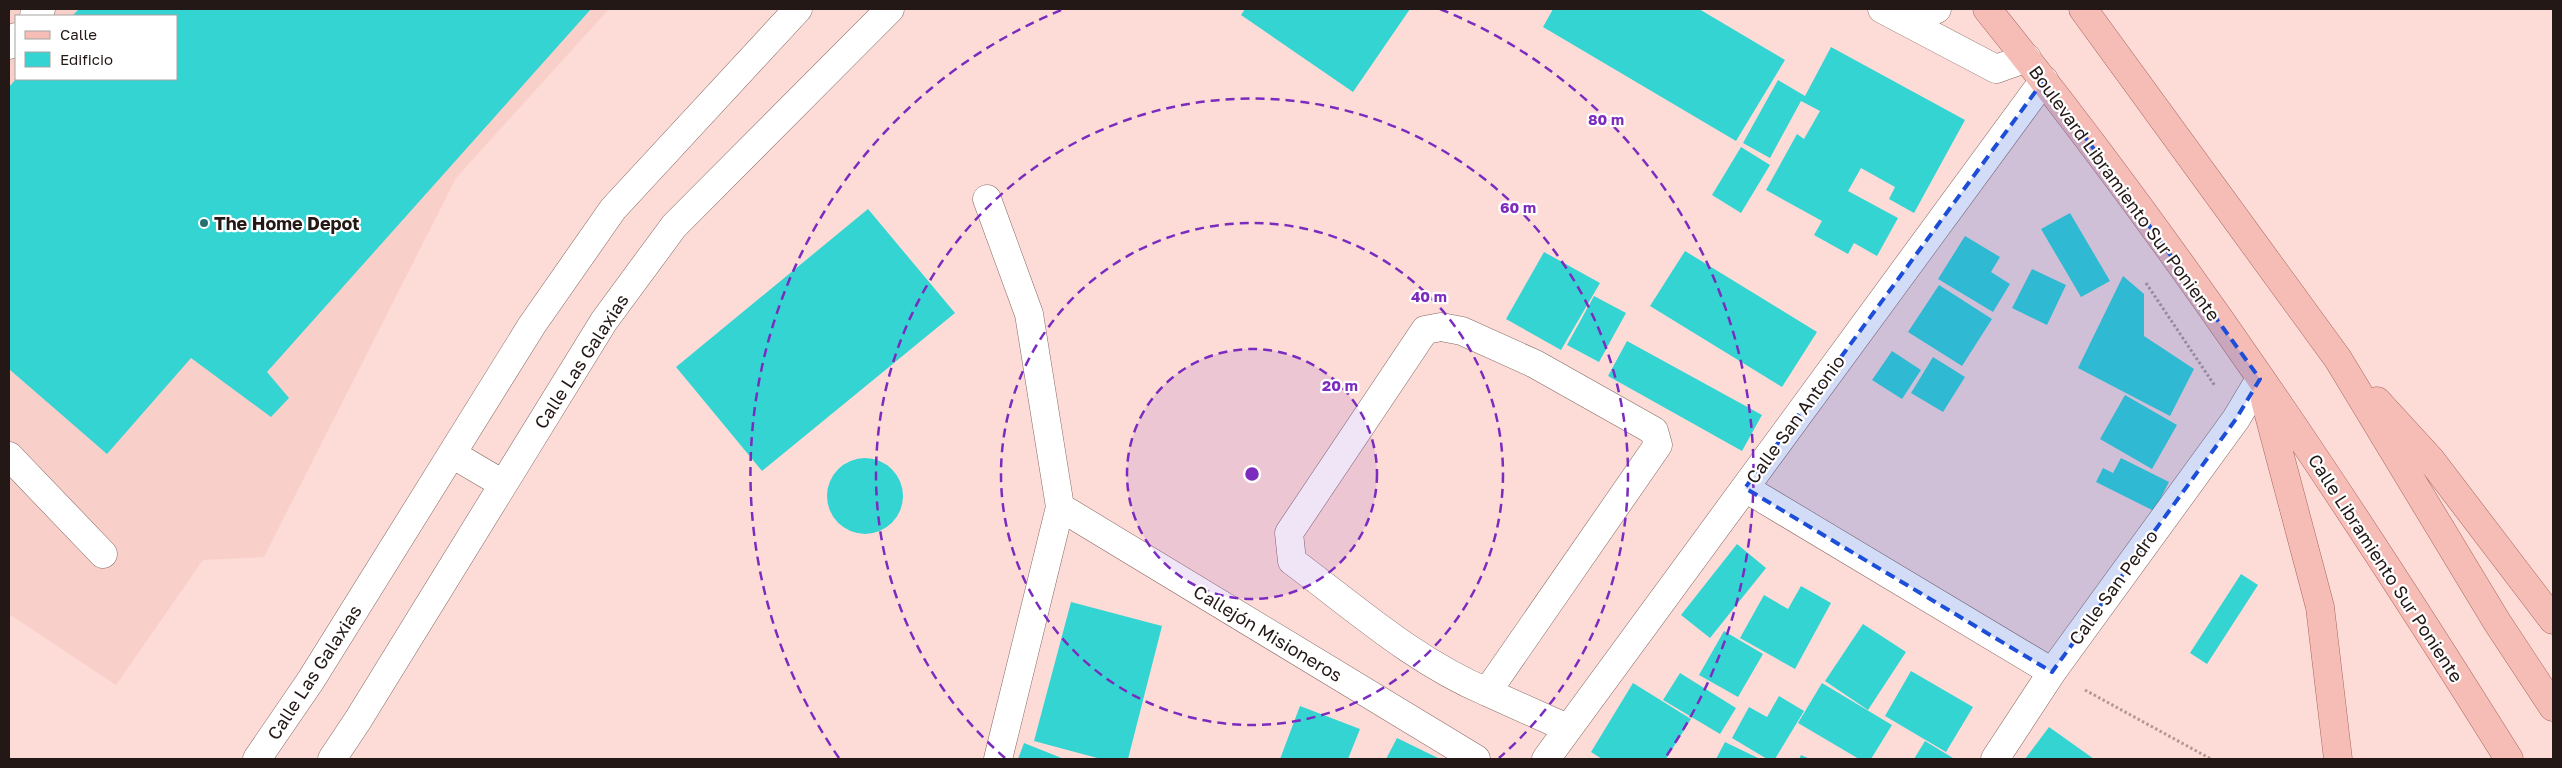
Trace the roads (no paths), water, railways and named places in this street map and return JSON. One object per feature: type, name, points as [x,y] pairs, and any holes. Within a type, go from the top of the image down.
[{"type":"main road","name":"Boulevard Libramiento Sur Poniente","points":[[1988,9],[2123,184],[2260,379]]},
{"type":"main road","points":[[2083,9],[2338,360],[2496,622],[2553,706]]},
{"type":"main road","points":[[2338,360],[2431,460],[2553,620]]},
{"type":"main road","points":[[2260,379],[2320,607],[2338,759]]},
{"type":"main road","name":"Calle Libramiento Sur Poniente","points":[[2260,379],[2410,600],[2509,759]]},
{"type":"street","name":"Calle Las Galaxias","points":[[257,759],[311,680],[532,325],[613,208],[798,9]]},
{"type":"street","name":"Calle Las Galaxias","points":[[332,759],[358,720],[604,321],[674,226],[890,9]]},
{"type":"street","points":[[1882,9],[1996,69],[2027,58]]},
{"type":"street","points":[[1908,23],[1937,9]]},
{"type":"street","name":"Calle San Antonio","points":[[1546,759],[2044,80]]},
{"type":"street","points":[[987,199],[1029,314],[1060,506],[998,759]]},
{"type":"street","points":[[1487,692],[1658,445],[1654,431],[1535,364],[1462,331],[1441,327],[1425,330],[1289,533],[1292,561],[1424,660],[1454,678],[1567,728]]},
{"type":"street","name":"Calle San Pedro","points":[[1995,759],[2052,672],[2236,419],[2260,379]]},
{"type":"street","points":[[452,454],[503,484]]},
{"type":"street","points":[[9,456],[103,554]]},
{"type":"street","points":[[1745,488],[2052,672]]},
{"type":"street","name":"Callejón Misioneros","points":[[1060,506],[1476,759]]},
{"type":"place","name":"The Home Depot","points":[[204,223]]}]
